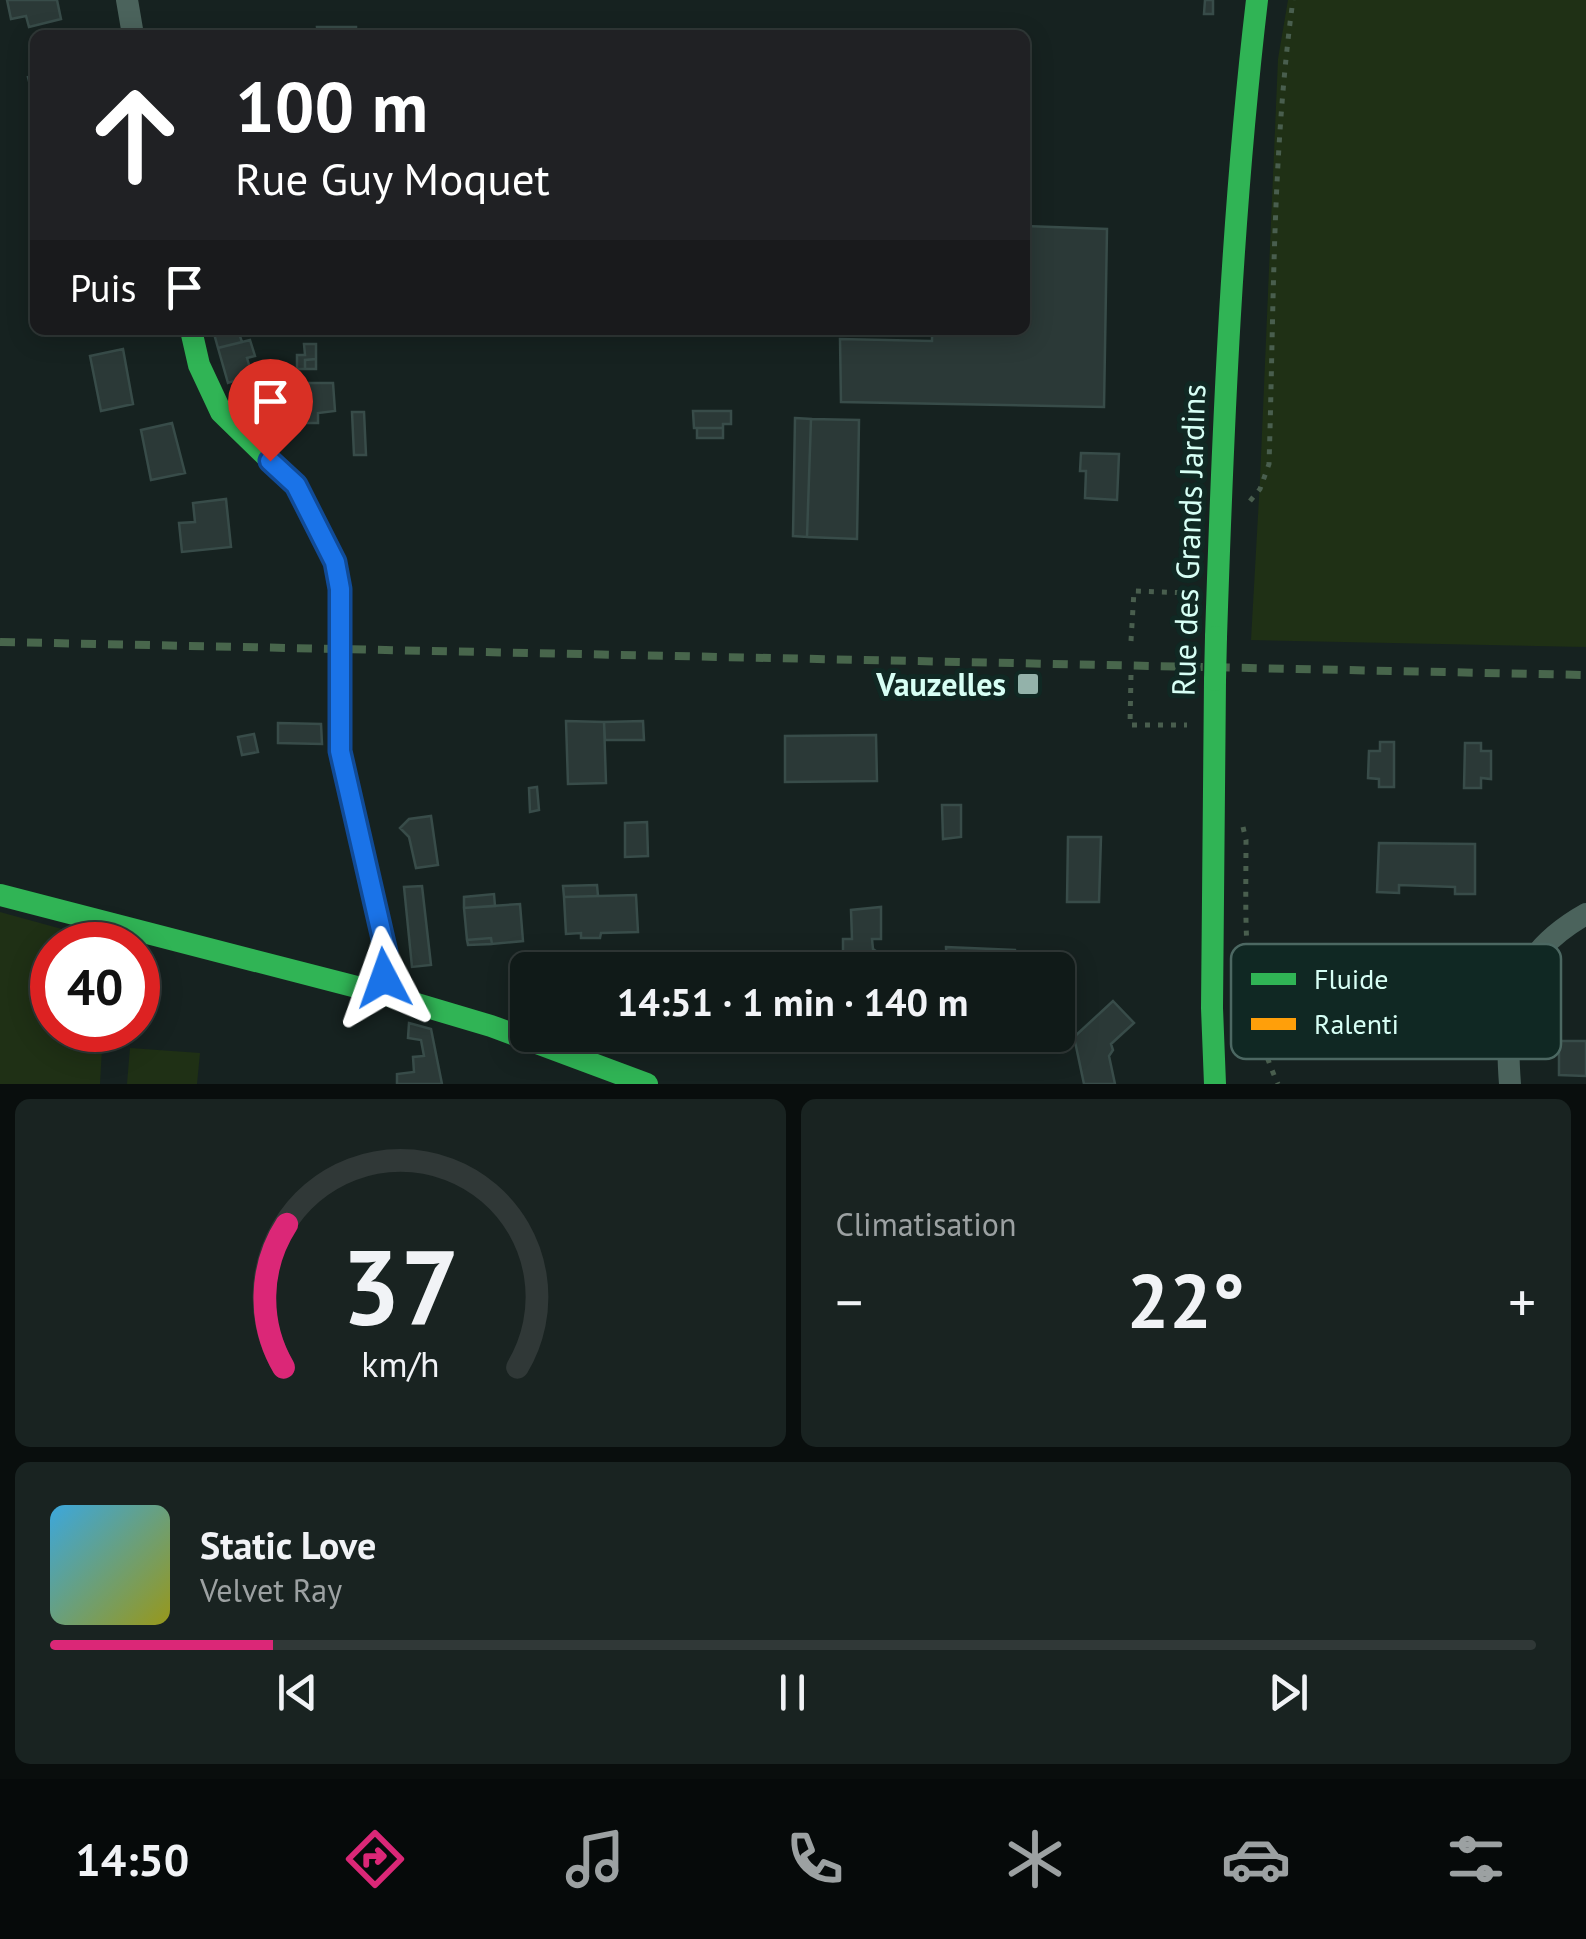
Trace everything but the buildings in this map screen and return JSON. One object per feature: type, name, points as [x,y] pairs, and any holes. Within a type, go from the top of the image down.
[{"type":"street","points":[[128,0],[132,30]]},
{"type":"street","name":"Rue des Grands Jardins","points":[[1215,1084],[1214,725],[1225,392],[1246,91],[1257,0]]},
{"type":"street","points":[[192,335],[199,364],[221,412],[296,485],[335,562],[340,589],[340,751],[386,952],[380,993]]},
{"type":"street","points":[[0,895],[380,993],[491,1026],[648,1084]]},
{"type":"street","points":[[1547,944],[1586,914]]},
{"type":"street","points":[[1508,1059],[1510,1084]]},
{"type":"path","points":[[1248,504],[1260,489],[1269,464],[1278,156],[1293,0]]},
{"type":"path","points":[[1131,641],[1134,591],[1218,593]]},
{"type":"path","points":[[1131,675],[1130,725],[1214,725]]},
{"type":"path","points":[[1238,820],[1246,840],[1246,944]]},
{"type":"path","points":[[1268,1059],[1278,1084]]},
{"type":"green space","points":[[1288,0],[1586,0],[1586,647],[1251,640],[1278,59]]},
{"type":"green space","points":[[0,912],[36,922],[30,922],[30,1052],[102,1052],[100,1084],[0,1084]]},
{"type":"green space","points":[[130,1052],[200,1053],[197,1084],[127,1084]]},
{"type":"railway","points":[[0,642],[1586,675]]},
{"type":"traffic: fast","points":[[1216,637],[1230,318],[1257,0]]},
{"type":"traffic: fast","points":[[192,335],[199,365],[221,412],[296,485],[335,562],[340,589]]},
{"type":"traffic: fast","points":[[339,682],[340,589]]},
{"type":"traffic: fast","points":[[1215,680],[1216,637]]},
{"type":"traffic: fast","points":[[1215,680],[1215,1084]]},
{"type":"traffic: fast","points":[[0,895],[380,993],[491,1026],[647,1084]]},
{"type":"traffic: slow","points":[[339,682],[340,751],[386,952],[380,993]]},
{"type":"place","name":"Vauzelles","points":[[1028,684]]},
{"type":"route","points":[[270,461],[296,485],[335,562],[340,589],[340,751],[386,952],[384,978]]}]
